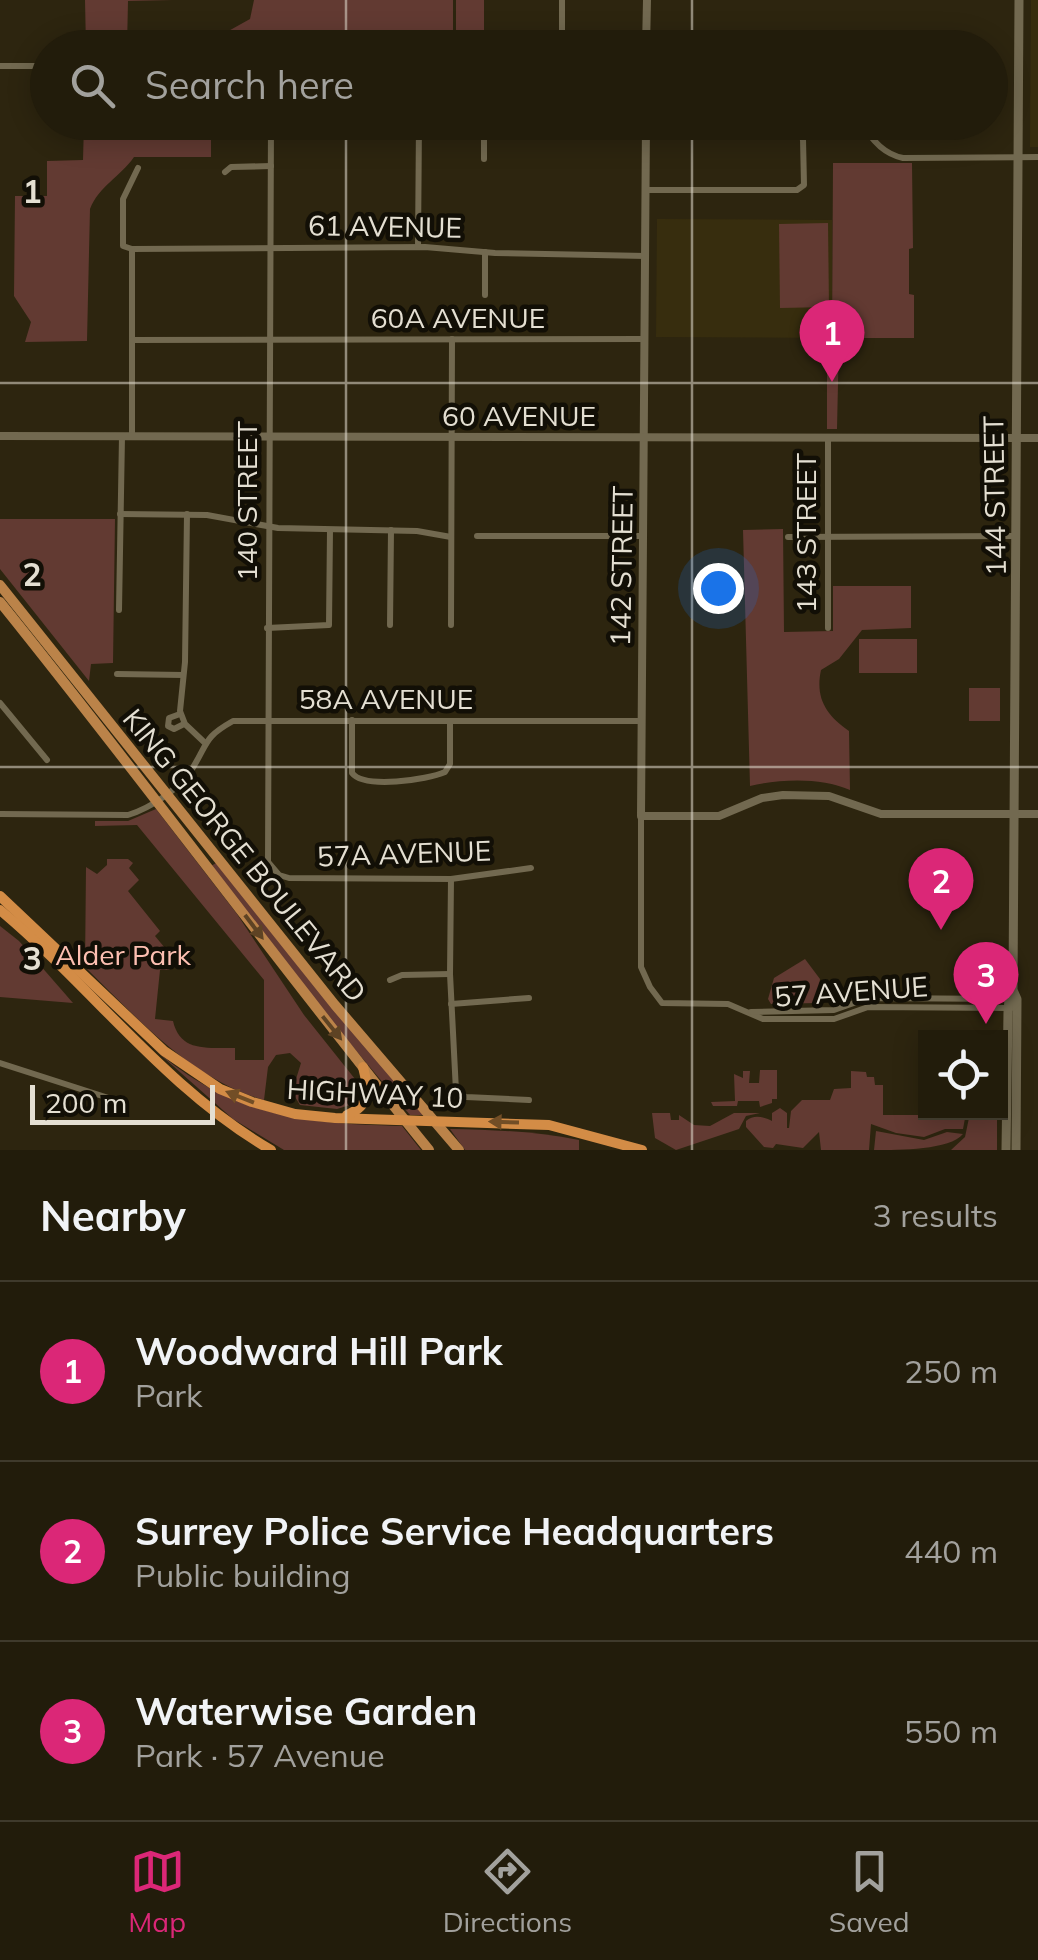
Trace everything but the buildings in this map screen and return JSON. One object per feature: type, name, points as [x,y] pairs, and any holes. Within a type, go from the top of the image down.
[{"type":"highway","name":"HIGHWAY 10","points":[[0,896],[164,1052],[220,1089],[266,1107],[335,1118],[550,1125],[642,1150]]},
{"type":"highway","points":[[0,910],[204,1103],[271,1150]]},
{"type":"highway","points":[[335,1118],[359,1110],[366,1101],[363,1067]]},
{"type":"main road","name":"144 STREET","points":[[1006,1150],[1016,814],[1018,0]]},
{"type":"main road","name":"KING GEORGE BOULEVARD","points":[[0,585],[363,1067],[430,1150]]},
{"type":"main road","name":"KING GEORGE BOULEVARD","points":[[0,602],[459,1150]]},
{"type":"main road","name":"144 STREET","points":[[1013,1001],[1016,1150]]},
{"type":"street","points":[[562,0],[562,30]]},
{"type":"street","points":[[646,30],[647,0]]},
{"type":"street","points":[[0,66],[30,66]]},
{"type":"street","name":"140 STREET","points":[[271,140],[266,856],[279,876]]},
{"type":"street","points":[[418,247],[419,140]]},
{"type":"street","points":[[484,140],[484,159]]},
{"type":"street","name":"142 STREET","points":[[646,140],[641,967],[662,1004]]},
{"type":"street","points":[[646,190],[802,188],[803,140]]},
{"type":"street","points":[[874,140],[895,156],[1038,157]]},
{"type":"street","points":[[225,172],[231,166],[271,166]]},
{"type":"street","points":[[119,610],[120,514],[132,340],[123,198],[138,168]]},
{"type":"street","name":"61 AVENUE","points":[[128,247],[418,247],[646,256]]},
{"type":"street","points":[[484,252],[485,295]]},
{"type":"street","points":[[451,625],[452,339]]},
{"type":"street","name":"60A AVENUE","points":[[132,340],[646,339]]},
{"type":"street","name":"60 AVENUE","points":[[0,436],[1038,438]]},
{"type":"street","name":"143 STREET","points":[[828,438],[828,628]]},
{"type":"street","points":[[120,514],[208,515],[268,527],[391,530],[451,536]]},
{"type":"street","points":[[0,814],[128,815],[144,810],[191,772],[204,742],[184,724],[180,714],[187,514]]},
{"type":"street","points":[[268,628],[328,626],[330,530]]},
{"type":"street","points":[[390,625],[391,530]]},
{"type":"street","points":[[477,536],[643,536]]},
{"type":"street","points":[[788,537],[1016,536]]},
{"type":"street","points":[[117,674],[183,675]]},
{"type":"street","points":[[0,703],[47,760]]},
{"type":"street","points":[[180,714],[169,718],[168,726],[174,729],[184,724]]},
{"type":"street","points":[[352,720],[352,773],[357,780],[410,781],[445,772],[450,764],[450,720]]},
{"type":"street","name":"58A AVENUE","points":[[204,742],[233,721],[642,721]]},
{"type":"street","points":[[641,816],[718,816],[762,798],[782,795],[829,796],[881,814],[1038,814]]},
{"type":"street","name":"57A AVENUE","points":[[279,876],[451,878],[531,868]]},
{"type":"street","points":[[451,878],[455,1086],[458,1094],[466,1097],[529,1100]]},
{"type":"street","points":[[390,980],[402,975],[450,974]]},
{"type":"street","points":[[451,1004],[529,998]]},
{"type":"street","name":"57 AVENUE","points":[[662,1004],[728,1004],[750,1013],[834,1010],[868,998],[1013,1001]]},
{"type":"street","points":[[0,1063],[121,1102]]},
{"type":"shaded area","points":[[1031,0],[1038,0],[1038,147],[1030,147]]},
{"type":"shaded area","points":[[657,219],[832,220],[832,338],[656,337]]},
{"type":"green space","points":[[85,0],[173,0],[128,1],[127,30],[86,30]]},
{"type":"green space","points":[[254,0],[453,0],[453,30],[230,30],[250,19]]},
{"type":"green space","points":[[456,0],[484,0],[484,30],[456,30]]},
{"type":"green space","points":[[84,140],[211,140],[211,157],[134,157],[99,194],[90,209],[87,341],[25,342],[31,322],[14,296],[15,196],[47,196],[47,161],[83,160]]},
{"type":"green space","points":[[833,163],[912,163],[909,294],[914,295],[914,338],[839,338],[837,429],[827,429],[827,338],[832,338]]},
{"type":"green space","points":[[828,223],[829,307],[780,308],[779,224]]},
{"type":"green space","points":[[0,519],[115,519],[113,663],[91,664],[89,681],[0,569]]},
{"type":"green space","points":[[783,529],[784,632],[833,631],[833,586],[911,586],[911,628],[862,630],[839,659],[821,670],[824,705],[849,731],[850,790],[800,781],[750,786],[743,530]]},
{"type":"green space","points":[[859,639],[917,639],[917,673],[859,673]]},
{"type":"green space","points":[[969,688],[1000,688],[1000,721],[969,721]]},
{"type":"green space","name":"Alder Park","points":[[156,809],[237,914],[304,1015],[355,1079],[358,1087],[350,1105],[337,1109],[300,1105],[292,1092],[301,1063],[290,1053],[276,1055],[268,1067],[264,1100],[213,1078],[167,1045],[85,967],[86,867],[97,874],[107,865],[107,859],[128,859],[133,863],[129,868],[139,880],[128,891],[160,931],[155,936],[170,954],[166,958],[173,965],[169,970],[160,970],[155,1019],[173,1021],[181,1038],[195,1046],[235,1048],[235,1060],[264,1060],[264,980],[137,825],[95,826],[95,821],[128,821]]},
{"type":"green space","points":[[216,863],[424,1115],[410,1115],[327,1016],[211,866]]},
{"type":"green space","points":[[0,926],[19,941],[73,1003],[0,997]]},
{"type":"green space","points":[[805,959],[820,979],[817,1003],[771,1004],[768,999],[774,978]]},
{"type":"green space","points":[[147,1043],[206,1086],[236,1100],[297,1118],[402,1126],[421,1150],[284,1150],[233,1119]]},
{"type":"green space","points":[[760,1070],[777,1070],[777,1099],[772,1099],[772,1103],[760,1107],[759,1101],[738,1101],[737,1106],[713,1106],[711,1102],[735,1101],[734,1074],[743,1078],[743,1071],[750,1071],[749,1083],[759,1083]]},
{"type":"green space","points":[[851,1071],[866,1072],[867,1077],[874,1077],[875,1085],[883,1085],[883,1115],[965,1120],[963,1129],[945,1129],[924,1137],[871,1124],[869,1150],[821,1150],[819,1132],[803,1148],[776,1144],[773,1148],[764,1147],[746,1127],[746,1121],[752,1117],[772,1121],[772,1113],[780,1108],[787,1113],[789,1128],[791,1111],[802,1100],[830,1100],[834,1089],[851,1088]]},
{"type":"green space","points":[[652,1113],[670,1113],[671,1120],[679,1120],[679,1115],[694,1125],[710,1126],[734,1113],[760,1113],[746,1116],[739,1129],[676,1150],[655,1138]]},
{"type":"green space","points":[[969,1120],[997,1120],[997,1150],[951,1150],[965,1137]]},
{"type":"green space","points":[[450,1129],[563,1137],[579,1140],[579,1150],[465,1150]]},
{"type":"green space","points":[[876,1131],[924,1140],[947,1132],[963,1134],[936,1146],[874,1150]]},
{"type":"place","name":"Woodward Hill Park","points":[[832,382]]},
{"type":"place","name":"Surrey Police Service Headquarters","points":[[941,930]]},
{"type":"place","name":"Waterwise Garden","points":[[986,1024]]}]
